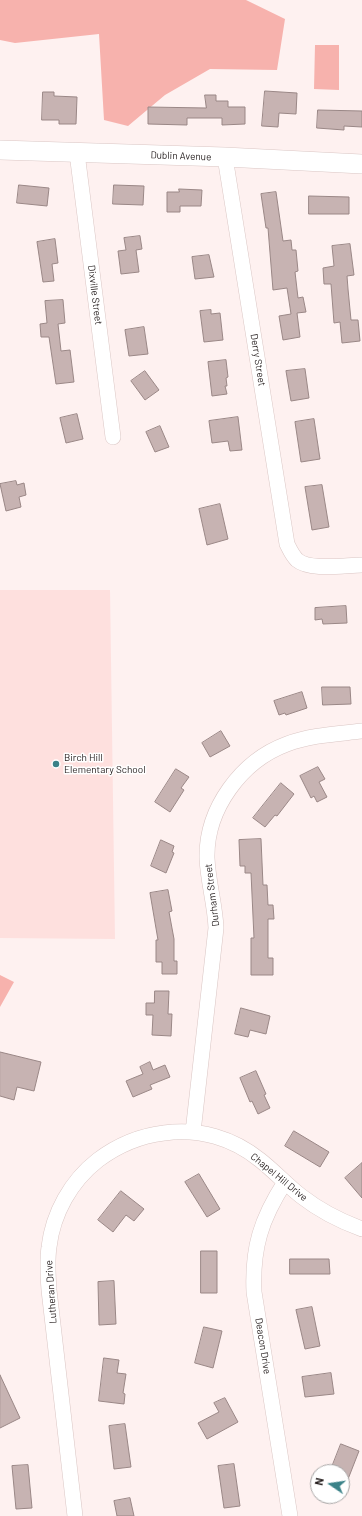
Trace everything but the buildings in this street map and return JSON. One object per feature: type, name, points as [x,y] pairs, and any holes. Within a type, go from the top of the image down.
[{"type":"street","name":"Dublin Avenue","points":[[0,150],[225,157],[362,164]]},
{"type":"street","name":"Dixville Street","points":[[77,153],[113,437]]},
{"type":"street","name":"Derry Street","points":[[225,157],[287,544],[291,553],[298,560],[307,565],[362,565]]},
{"type":"street","name":"Durham Street","points":[[193,1132],[216,928],[207,857],[213,822],[219,807],[237,779],[247,768],[271,751],[300,740],[362,731]]},
{"type":"street","name":"Lutheran Drive","points":[[75,1516],[49,1290],[49,1248],[53,1228],[68,1192],[80,1176],[105,1155],[119,1146],[140,1138],[168,1132],[193,1132]]},
{"type":"street","name":"Chapel Hill Drive","points":[[193,1132],[214,1136],[245,1150],[259,1159],[300,1196],[320,1209],[362,1229]]},
{"type":"street","name":"Deacon Drive","points":[[285,1182],[267,1214],[260,1232],[253,1269],[254,1292],[290,1516]]},
{"type":"shaded area","points":[[0,0],[246,0],[285,19],[277,70],[210,69],[165,95],[128,126],[104,120],[99,34],[15,43],[0,40]]},
{"type":"shaded area","points":[[315,45],[339,45],[339,90],[314,89]]},
{"type":"shaded area","name":"Birch Hill Elementary School","points":[[0,590],[110,590],[115,939],[0,938]]},
{"type":"shaded area","points":[[0,975],[14,982],[0,1007]]},
{"type":"place","name":"Birch Hill Elementary School","points":[[56,764]]}]
